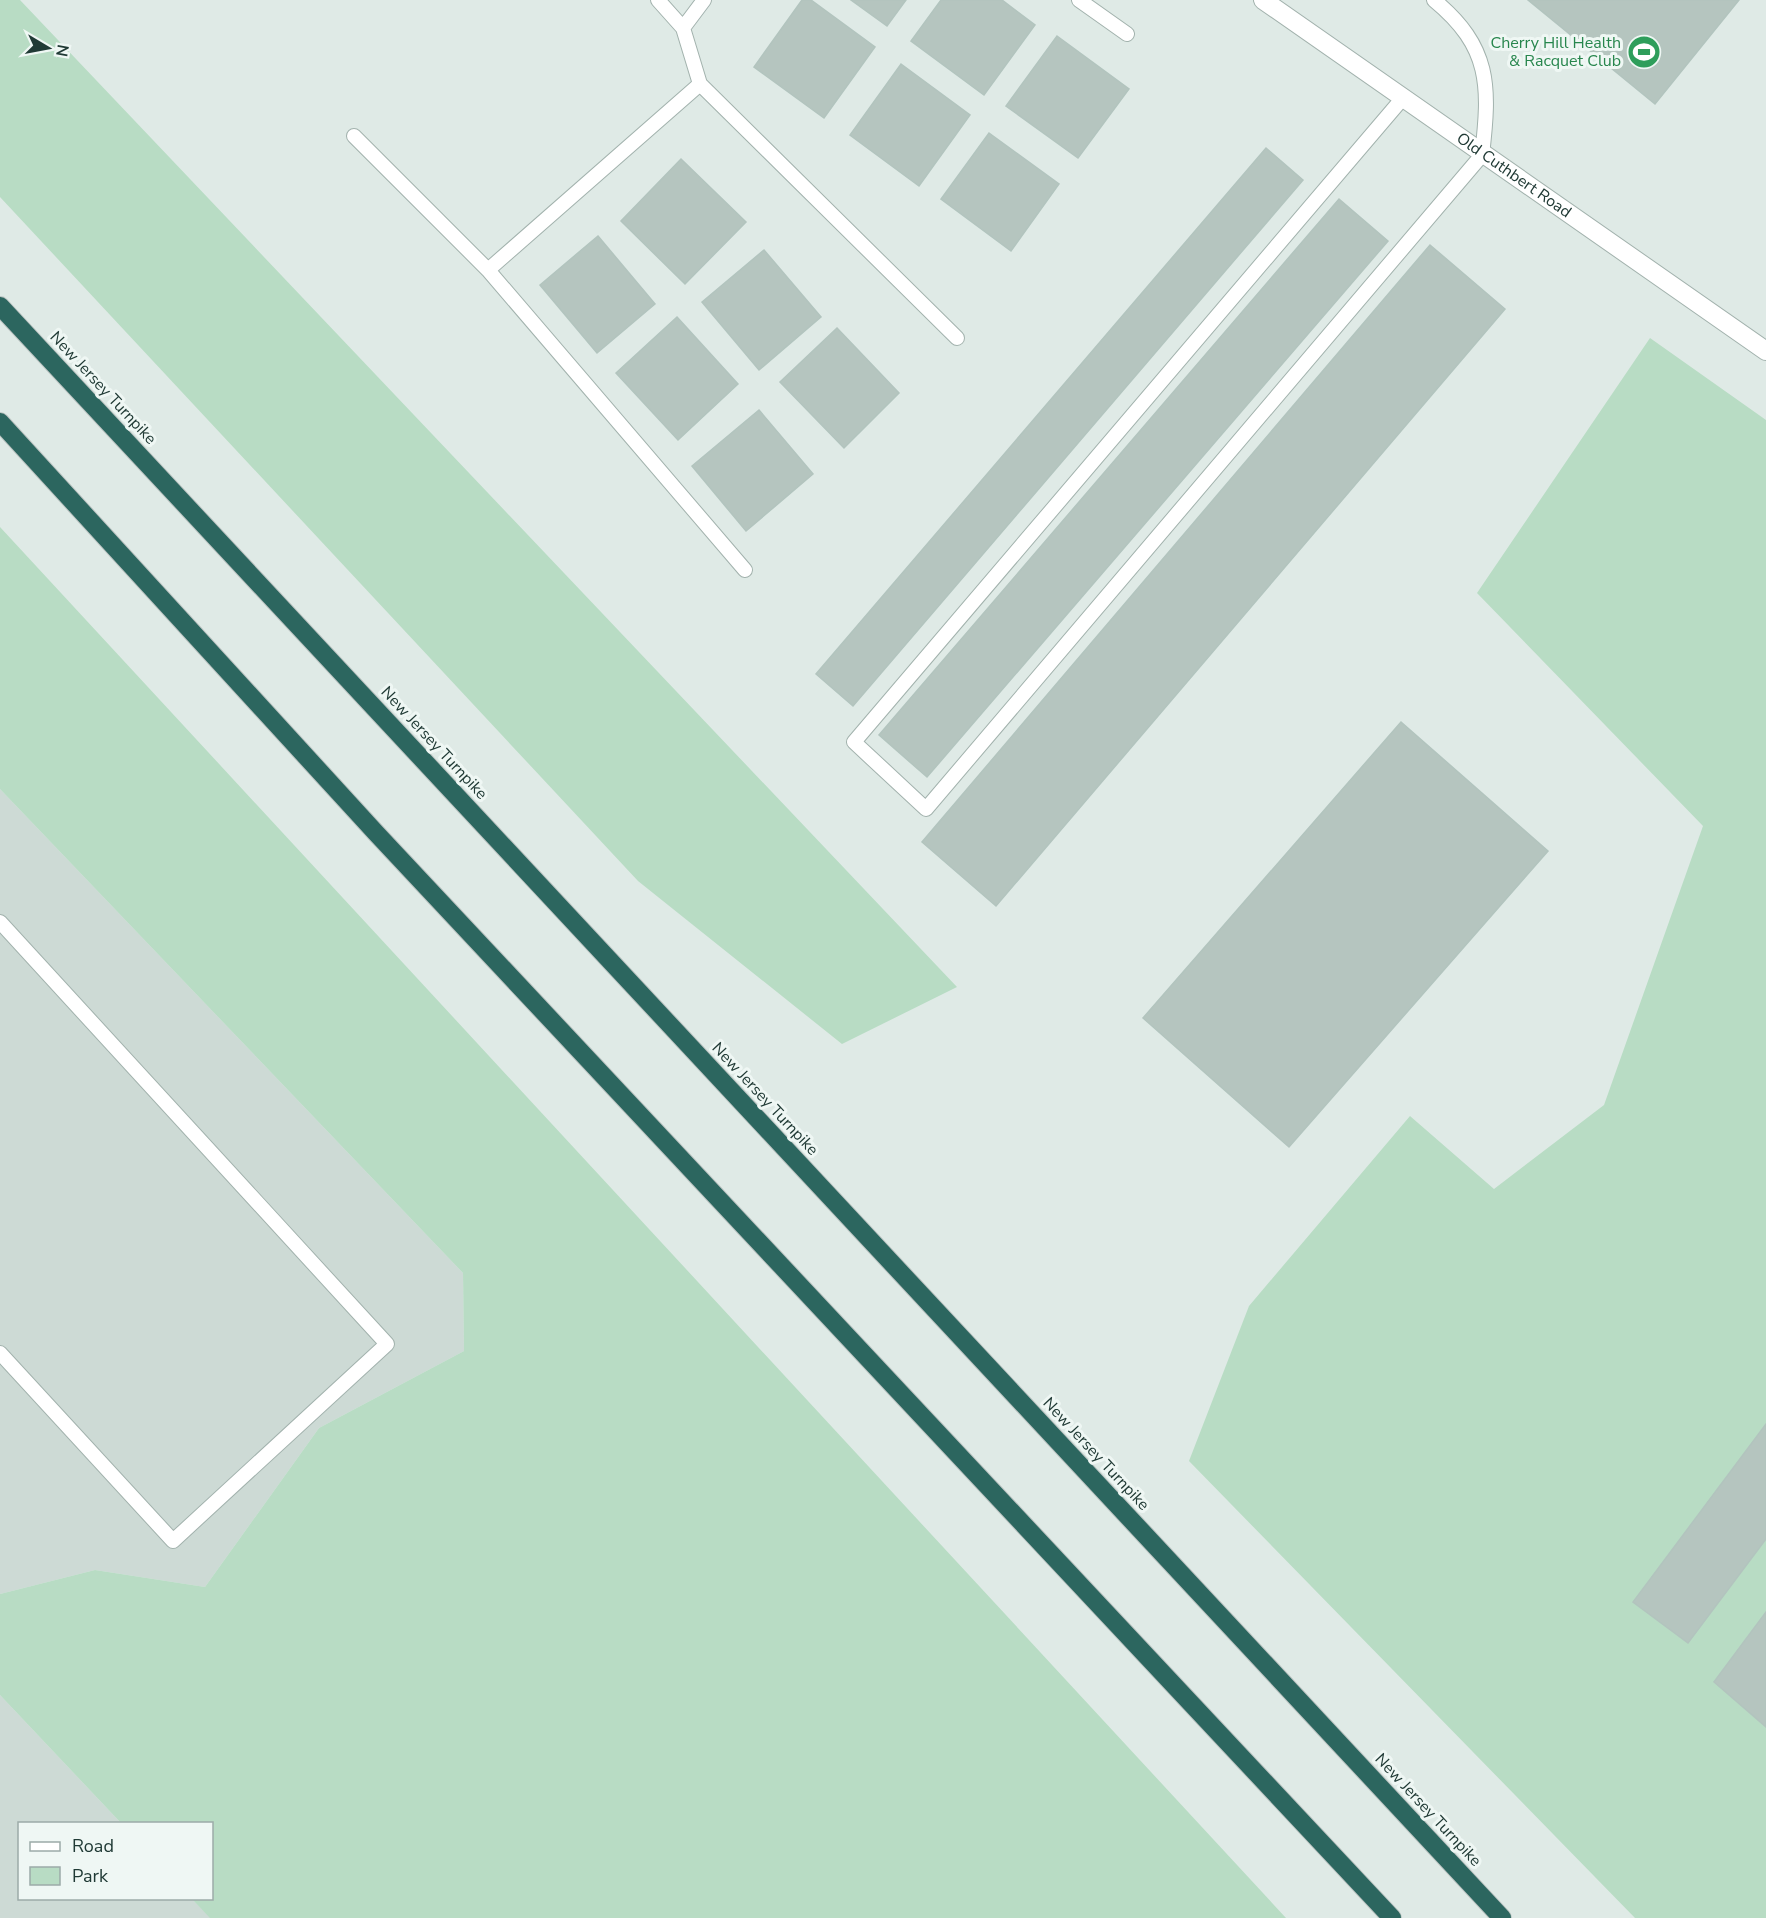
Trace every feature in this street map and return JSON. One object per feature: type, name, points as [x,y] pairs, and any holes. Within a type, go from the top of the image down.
[{"type":"highway","name":"New Jersey Turnpike","points":[[0,306],[1502,1918]]},
{"type":"highway","points":[[0,422],[376,833],[1392,1918]]},
{"type":"street","name":"Old Cuthbert Road","points":[[1263,0],[1766,351]]},
{"type":"lane","points":[[658,0],[683,28],[700,84],[957,338]]},
{"type":"lane","points":[[683,28],[704,0]]},
{"type":"lane","points":[[1079,0],[1127,34]]},
{"type":"lane","points":[[1402,99],[854,742],[926,809],[1482,155],[1488,104],[1483,70],[1472,41],[1461,26],[1434,0]]},
{"type":"lane","points":[[488,270],[700,84]]},
{"type":"lane","points":[[354,136],[488,270],[745,570]]},
{"type":"lane","points":[[0,922],[387,1344],[173,1541],[0,1353]]},
{"type":"shaded area","points":[[0,789],[463,1273],[464,1351],[319,1428],[205,1587],[95,1570],[0,1594]]},
{"type":"shaded area","points":[[0,1695],[120,1822],[18,1822],[18,1900],[193,1900],[211,1918],[0,1918]]},
{"type":"green space","points":[[0,0],[20,0],[957,987],[842,1044],[638,881],[0,197]]},
{"type":"green space","points":[[1650,338],[1766,420],[1766,1918],[1635,1918],[1189,1461],[1249,1306],[1410,1116],[1494,1189],[1604,1105],[1703,826],[1477,593]]},
{"type":"green space","points":[[0,527],[1286,1918],[210,1918],[193,1900],[213,1900],[213,1822],[120,1822],[0,1695],[0,1594],[95,1570],[205,1587],[319,1428],[464,1351],[463,1273],[0,789]]},
{"type":"building","points":[[802,0],[811,0],[875,47],[824,118],[754,67]]},
{"type":"building","points":[[851,0],[906,0],[887,26]]},
{"type":"building","points":[[941,0],[1002,0],[1035,25],[984,95],[911,41]]},
{"type":"building","name":"Cherry Hill Health & Racquet Club","points":[[1528,0],[1739,0],[1655,104]]},
{"type":"building","points":[[1057,36],[1129,89],[1078,158],[1006,106]]},
{"type":"building","points":[[901,64],[970,115],[919,186],[850,135]]},
{"type":"building","points":[[989,133],[1059,184],[1011,251],[941,199]]},
{"type":"building","points":[[1266,148],[1303,180],[853,706],[816,674]]},
{"type":"building","points":[[681,159],[746,222],[685,284],[621,221]]},
{"type":"building","points":[[1339,199],[1388,241],[927,777],[879,735]]},
{"type":"building","points":[[598,236],[655,304],[597,353],[540,285]]},
{"type":"building","points":[[1430,245],[1505,309],[996,906],[922,842]]},
{"type":"building","points":[[764,250],[821,317],[759,370],[702,302]]},
{"type":"building","points":[[677,317],[738,384],[678,440],[616,373]]},
{"type":"building","points":[[837,328],[899,393],[844,448],[780,382]]},
{"type":"building","points":[[759,410],[813,474],[746,531],[692,466]]},
{"type":"building","points":[[1401,722],[1548,851],[1289,1147],[1143,1018]]},
{"type":"building","points":[[1766,1424],[1766,1539],[1688,1643],[1633,1602]]},
{"type":"building","points":[[1766,1612],[1766,1727],[1714,1682]]},
{"type":"place","name":"Cherry Hill Health & Racquet Club","points":[[1644,52]]}]
